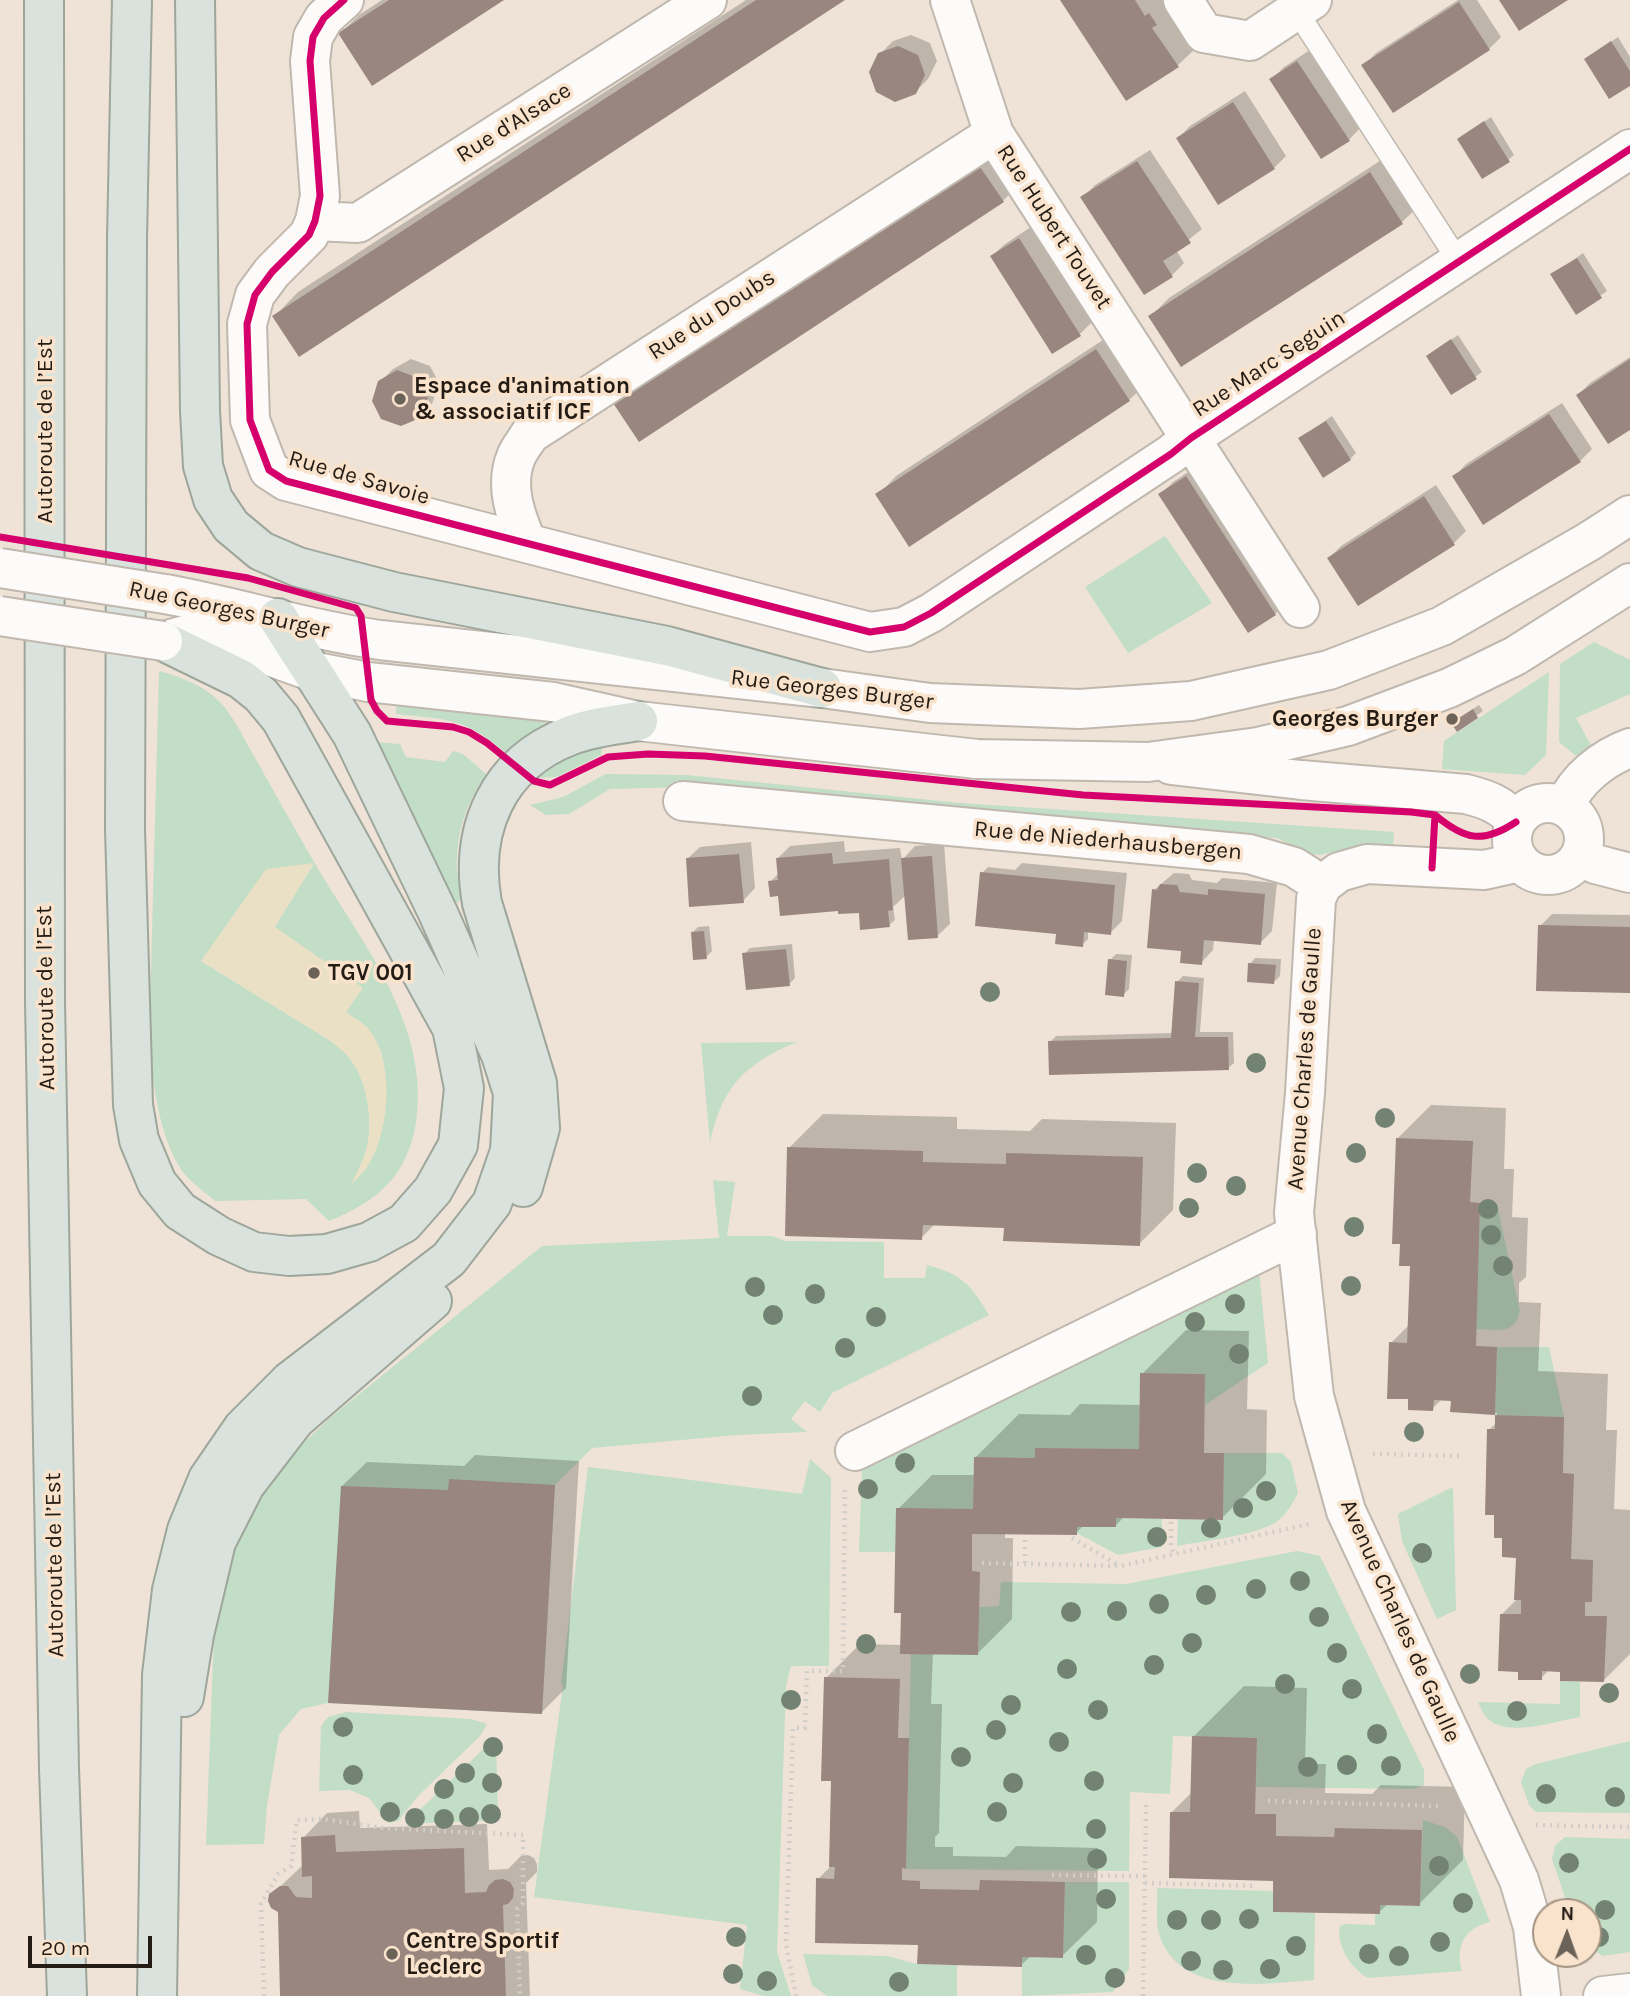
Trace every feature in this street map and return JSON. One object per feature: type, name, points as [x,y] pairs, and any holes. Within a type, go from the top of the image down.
[{"type":"highway","name":"Autoroute de l’Est","points":[[44,0],[45,1001],[59,1768],[67,1996]]},
{"type":"highway","points":[[132,0],[127,239],[125,829],[132,1105],[139,1140],[157,1182],[180,1211],[219,1236],[254,1252],[289,1256],[327,1254],[369,1242],[404,1223],[433,1190],[458,1144],[464,1088],[452,1028],[281,719],[261,695],[241,679],[163,641]]},
{"type":"highway","points":[[195,0],[203,466],[213,499],[231,526],[261,551],[298,567],[394,592],[667,646],[822,688]]},
{"type":"highway","points":[[157,1996],[162,1675],[172,1590],[187,1530],[208,1479],[243,1428],[290,1381],[449,1259],[492,1203],[510,1151],[513,1093],[501,1055],[438,913],[352,734],[278,618]]},
{"type":"highway","points":[[160,1847],[194,1635],[216,1542],[245,1485],[295,1420],[390,1340],[489,1250],[524,1186],[540,1128],[537,1083],[482,903],[478,878],[478,853],[483,827],[493,803],[518,769],[551,744],[571,735],[638,721]]},
{"type":"street","name":"Rue de Savoie","points":[[344,0],[324,18],[313,37],[310,61],[320,196],[314,221],[309,236],[272,272],[256,295],[247,324],[250,420],[269,470],[286,481],[870,632],[904,627],[932,613]]},
{"type":"street","name":"Rue d'Alsace","points":[[314,221],[358,223],[707,0]]},
{"type":"street","name":"Rue Hubert Touvet","points":[[950,0],[994,134],[1191,438]]},
{"type":"street","points":[[1183,0],[1204,33],[1250,41],[1304,5]]},
{"type":"street","name":"Rue du Doubs","points":[[527,543],[515,515],[512,486],[515,459],[530,433],[994,134]]},
{"type":"street","name":"Rue Marc Seguin","points":[[932,613],[1191,438],[1630,149]]},
{"type":"street","name":"Rue Marc Seguin","points":[[1191,438],[1300,608]]},
{"type":"street","name":"Rue Georges Burger","points":[[0,568],[165,594],[372,639],[822,688],[930,703],[1079,709],[1191,701],[1329,670],[1442,626],[1588,542],[1630,514]]},
{"type":"street","name":"Rue Georges Burger","points":[[0,616],[163,641],[186,635],[241,647],[311,671],[387,684],[553,702],[638,721],[977,759],[1148,762],[1258,747],[1348,726],[1449,688],[1515,656],[1630,583]]},
{"type":"street","points":[[1565,806],[1584,776],[1630,748]]},
{"type":"street","points":[[1148,762],[1301,780],[1466,794],[1508,811],[1516,822]]},
{"type":"street","name":"Rue de Niederhausbergen","points":[[682,801],[1249,854],[1294,867],[1322,885]]},
{"type":"street","points":[[1537,804],[1565,806],[1576,816],[1583,828],[1584,842],[1580,855],[1571,866],[1559,873],[1545,875],[1532,871],[1521,862],[1513,850],[1512,836],[1516,822],[1525,811],[1537,804]]},
{"type":"street","points":[[1580,855],[1595,864],[1630,873]]},
{"type":"street","points":[[1322,885],[1339,872],[1367,864],[1484,870],[1521,862]]},
{"type":"street","name":"Avenue Charles de Gaulle","points":[[1322,885],[1315,899],[1305,1093],[1294,1213],[1314,1396],[1346,1511],[1519,1880],[1533,1927],[1541,1996]]},
{"type":"street","points":[[855,1451],[1297,1234]]},
{"type":"street","points":[[1603,1996],[1630,1993]]},
{"type":"lane","points":[[1304,5],[1459,262]]},
{"type":"path","points":[[796,1996],[786,1944],[793,1728],[805,1728],[807,1671],[843,1671],[845,1483],[855,1451]]},
{"type":"path","points":[[1330,1453],[1464,1456]]},
{"type":"path","points":[[982,1563],[1121,1566],[1303,1526],[1346,1511]]},
{"type":"path","points":[[1171,1522],[1171,1548],[1175,1556]]},
{"type":"path","points":[[1072,1538],[1121,1566]]},
{"type":"path","points":[[1025,1540],[1025,1564]]},
{"type":"path","points":[[1268,1801],[1630,1827]]},
{"type":"path","points":[[1143,1996],[1146,1803]]},
{"type":"path","points":[[264,1996],[261,1903],[278,1874],[291,1866],[297,1820],[323,1819],[384,1828],[523,1835],[523,1903],[517,1909],[520,1996]]},
{"type":"path","points":[[1052,1875],[1145,1876]]},
{"type":"path","points":[[1145,1883],[1257,1886]]},
{"type":"green space","points":[[1165,536],[1212,603],[1128,653],[1085,587]]},
{"type":"green space","points":[[1594,642],[1630,660],[1630,694],[1576,718],[1591,745],[1576,756],[1559,742],[1560,664]]},
{"type":"green space","points":[[159,671],[199,686],[220,702],[230,714],[388,986],[403,1018],[413,1052],[418,1087],[416,1123],[406,1158],[388,1184],[376,1195],[329,1221],[306,1199],[215,1201],[182,1171],[167,1141],[158,1109],[149,1044]],"holes":[[[314,864],[274,927],[346,1012],[367,1028],[381,1051],[385,1077],[385,1113],[353,1182],[366,1152],[369,1127],[364,1087],[354,1064],[329,1040],[201,961]]]},
{"type":"green space","points":[[1549,672],[1546,755],[1525,775],[1442,769],[1444,741]]},
{"type":"green space","points":[[397,697],[550,719],[506,753],[474,730],[455,722],[396,714]]},
{"type":"green space","points":[[375,742],[400,744],[406,757],[445,762],[453,751],[463,754],[487,775],[473,796],[460,832],[457,870],[461,892],[458,903],[454,902]]},
{"type":"green space","points":[[602,748],[601,755],[556,777],[536,778],[567,759]]},
{"type":"green space","points":[[606,774],[687,775],[960,803],[1394,832],[1393,845],[1362,845],[1320,855],[1306,853],[1277,838],[908,811],[686,787],[610,789],[569,814],[546,815],[530,805],[563,797]]},
{"type":"green space","points":[[797,1042],[763,1059],[738,1080],[721,1107],[710,1143],[701,1043]]},
{"type":"green space","points":[[713,1180],[735,1182],[727,1236],[772,1236],[785,1241],[884,1242],[884,1278],[925,1278],[927,1265],[949,1272],[971,1288],[989,1315],[832,1393],[820,1412],[805,1401],[791,1419],[807,1432],[737,1435],[592,1448],[555,1485],[542,1714],[328,1703],[301,1709],[279,1735],[267,1805],[264,1844],[206,1845],[215,1607],[230,1548],[259,1494],[293,1453],[331,1417],[542,1246],[719,1238]]},
{"type":"green space","points":[[1480,1203],[1497,1204],[1520,1311],[1509,1328],[1476,1329]]},
{"type":"green space","points":[[1259,1270],[1268,1363],[1205,1405],[1205,1374],[1140,1373],[1139,1449],[1035,1448],[1035,1458],[974,1457],[973,1509],[896,1552],[859,1552],[862,1467]]},
{"type":"green space","points":[[1497,1347],[1549,1347],[1564,1417],[1495,1415]]},
{"type":"green space","points":[[1224,1453],[1282,1453],[1291,1462],[1298,1493],[1279,1520],[1259,1530],[1177,1546],[1178,1519],[1223,1520]]},
{"type":"green space","points":[[810,1459],[831,1478],[829,1666],[791,1666],[786,1686],[777,1952],[791,1996],[764,1996],[740,1989],[747,1925],[534,1897],[563,1685],[561,1684],[588,1467],[802,1494]]},
{"type":"green space","points":[[1453,1487],[1456,1610],[1437,1619],[1402,1541],[1398,1514]]},
{"type":"green space","points":[[1116,1518],[1162,1519],[1162,1547],[1118,1555],[1077,1533],[1077,1527],[1115,1527]]},
{"type":"green space","points":[[1297,1551],[1320,1556],[1424,1770],[1424,1785],[1414,1789],[1256,1787],[1257,1738],[1173,1736],[1170,1794],[1130,1792],[1129,1871],[906,1869],[911,1654],[978,1654],[979,1607],[999,1606],[1001,1582],[1126,1584]]},
{"type":"green space","points":[[1560,1681],[1580,1682],[1580,1717],[1531,1727],[1505,1727],[1486,1717],[1478,1702],[1560,1704]]},
{"type":"green space","points":[[346,1712],[471,1719],[487,1724],[480,1736],[418,1796],[398,1821],[388,1823],[369,1798],[350,1790],[319,1791],[321,1726],[328,1717]]},
{"type":"green space","points":[[496,1737],[498,1820],[405,1824]]},
{"type":"green space","points":[[1630,1741],[1630,1813],[1536,1812],[1529,1805],[1521,1782],[1526,1769],[1536,1764]]},
{"type":"green space","points":[[1423,1820],[1445,1827],[1457,1837],[1490,1922],[1474,1929],[1464,1940],[1460,1954],[1462,1971],[1368,1978],[1346,1956],[1340,1941],[1340,1926],[1375,1925],[1375,1914],[1380,1914],[1380,1905],[1420,1906]]},
{"type":"green space","points":[[1565,1837],[1630,1839],[1630,1952],[1602,1955],[1602,1898],[1565,1898],[1552,1859],[1555,1846]]},
{"type":"green space","points":[[1065,1882],[1129,1882],[1129,1969],[1113,1992],[1022,1996],[1022,1957],[1063,1958]]},
{"type":"green space","points":[[1157,1888],[1273,1891],[1273,1912],[1315,1913],[1314,1980],[1248,1984],[1204,1978],[1186,1969],[1171,1956],[1160,1937]]},
{"type":"green space","points":[[803,1954],[887,1956],[917,1964],[957,1965],[957,1996],[827,1996],[812,1985]]},
{"type":"sand","points":[[314,863],[275,927],[363,988],[346,1012],[368,1028],[377,1042],[386,1076],[382,1133],[367,1167],[351,1185],[365,1154],[369,1129],[368,1102],[354,1064],[329,1040],[201,961],[266,869]]},
{"type":"building","points":[[389,0],[504,0],[372,86],[338,33]]},
{"type":"building","points":[[756,0],[845,0],[299,357],[272,316]]},
{"type":"building","points":[[1060,0],[1135,0],[1145,16],[1149,13],[1157,25],[1152,28],[1179,67],[1126,101]]},
{"type":"building","points":[[1499,0],[1568,0],[1519,31]]},
{"type":"building","points":[[1459,2],[1490,50],[1393,113],[1361,65]]},
{"type":"building","points":[[1611,41],[1630,71],[1630,86],[1609,99],[1584,59]]},
{"type":"building","points":[[898,46],[918,55],[925,75],[916,94],[895,102],[876,92],[869,72],[878,53]]},
{"type":"building","points":[[1297,61],[1350,141],[1321,159],[1269,79]]},
{"type":"building","points":[[1233,102],[1275,169],[1218,205],[1176,138]]},
{"type":"building","points":[[1484,121],[1510,162],[1482,179],[1457,139]]},
{"type":"building","points":[[976,161],[1004,202],[639,442],[611,400]]},
{"type":"building","points":[[1137,161],[1191,243],[1163,261],[1173,277],[1144,295],[1080,197]]},
{"type":"building","points":[[1370,172],[1403,224],[1181,367],[1148,316]]},
{"type":"building","points":[[1019,238],[1081,336],[1052,354],[990,256]]},
{"type":"building","points":[[1577,258],[1602,298],[1576,315],[1550,274]]},
{"type":"building","points":[[1451,339],[1477,379],[1451,395],[1426,356]]},
{"type":"building","points":[[1096,349],[1130,401],[909,547],[875,494]]},
{"type":"building","points":[[1630,359],[1630,430],[1608,444],[1576,395]]},
{"type":"building","name":"Espace d'animation & associatif ICF","points":[[397,370],[418,378],[428,397],[420,418],[401,426],[381,419],[372,401],[378,381]]},
{"type":"building","points":[[1549,414],[1581,462],[1483,525],[1452,476]]},
{"type":"building","points":[[1326,421],[1351,460],[1323,478],[1298,438]]},
{"type":"building","points":[[1186,476],[1276,615],[1248,633],[1158,494]]},
{"type":"building","points":[[1424,496],[1455,545],[1358,606],[1327,558]]},
{"type":"building","points":[[1473,709],[1478,718],[1457,732],[1451,723]]},
{"type":"building","points":[[832,853],[833,864],[889,859],[893,910],[888,911],[890,927],[860,930],[859,913],[838,914],[838,911],[780,916],[778,896],[770,897],[768,881],[778,880],[776,858]]},
{"type":"building","points":[[739,854],[744,903],[689,907],[686,858]]},
{"type":"building","points":[[932,856],[938,938],[908,940],[901,858]]},
{"type":"building","points":[[980,872],[1115,885],[1111,935],[1084,932],[1083,947],[1055,944],[1056,934],[975,926]]},
{"type":"building","points":[[1160,884],[1177,885],[1180,892],[1208,895],[1208,889],[1265,894],[1261,945],[1204,940],[1202,965],[1180,963],[1181,951],[1147,948],[1152,889],[1157,890]]},
{"type":"building","points":[[1538,925],[1630,927],[1630,993],[1536,991]]},
{"type":"building","points":[[704,931],[707,959],[693,960],[691,932]]},
{"type":"building","points":[[786,949],[790,986],[746,990],[742,953]]},
{"type":"building","points":[[1108,959],[1127,961],[1124,997],[1105,995]]},
{"type":"building","points":[[1248,963],[1276,965],[1274,984],[1247,982]]},
{"type":"building","points":[[1175,981],[1199,983],[1195,1037],[1228,1037],[1229,1070],[1049,1075],[1048,1041],[1171,1038]]},
{"type":"building","points":[[1396,1138],[1473,1141],[1470,1202],[1480,1203],[1476,1346],[1497,1347],[1495,1415],[1450,1412],[1451,1401],[1434,1400],[1433,1411],[1408,1410],[1408,1399],[1387,1399],[1389,1342],[1407,1343],[1410,1266],[1399,1266],[1400,1244],[1392,1244]]},
{"type":"building","points":[[787,1147],[923,1151],[923,1162],[1006,1164],[1006,1153],[1143,1157],[1140,1246],[1003,1241],[1004,1228],[923,1225],[922,1240],[785,1236]]},
{"type":"building","points":[[1140,1373],[1205,1374],[1204,1453],[1224,1453],[1223,1520],[1116,1518],[1116,1527],[1077,1527],[1077,1535],[972,1534],[972,1571],[980,1572],[978,1655],[900,1654],[901,1613],[894,1613],[896,1508],[973,1509],[974,1457],[1035,1458],[1035,1448],[1139,1449]]},
{"type":"building","points":[[1495,1415],[1564,1417],[1563,1473],[1574,1474],[1571,1559],[1593,1560],[1592,1602],[1585,1602],[1585,1616],[1607,1616],[1604,1682],[1560,1681],[1560,1672],[1542,1671],[1542,1680],[1518,1680],[1518,1672],[1498,1671],[1500,1614],[1521,1614],[1521,1600],[1514,1600],[1516,1558],[1502,1557],[1502,1538],[1494,1538],[1494,1515],[1485,1515],[1487,1429],[1495,1429]]},
{"type":"building","points":[[449,1479],[555,1485],[542,1714],[328,1703],[341,1486],[448,1490]]},
{"type":"building","points":[[824,1677],[900,1679],[898,1738],[909,1738],[906,1869],[902,1868],[902,1880],[920,1881],[920,1889],[979,1890],[980,1880],[1065,1882],[1063,1958],[1022,1957],[1022,1967],[917,1964],[918,1945],[815,1943],[816,1878],[834,1879],[835,1867],[829,1867],[831,1781],[821,1781]]},
{"type":"building","points":[[1192,1736],[1257,1738],[1255,1814],[1276,1814],[1276,1836],[1334,1837],[1335,1828],[1422,1830],[1420,1906],[1380,1905],[1380,1914],[1273,1912],[1273,1881],[1169,1878],[1170,1812],[1190,1812]]},
{"type":"building","name":"Centre Sportif Leclerc","points":[[335,1835],[336,1852],[464,1848],[465,1893],[486,1892],[495,1880],[510,1882],[514,1889],[513,1898],[503,1905],[506,1996],[280,1996],[278,1912],[271,1908],[269,1894],[280,1886],[288,1886],[296,1897],[312,1898],[312,1876],[302,1877],[301,1837]]},
{"type":"cycle path","points":[[344,0],[324,18],[313,37],[310,61],[320,196],[315,221],[309,235],[272,272],[255,295],[247,324],[250,420],[269,470],[286,481],[870,632],[904,627],[931,613],[1630,149]]},
{"type":"cycle path","points":[[0,537],[248,578],[356,608],[361,616],[371,700],[387,721],[453,727],[469,732],[534,781],[550,785],[608,757],[648,754],[705,756],[1083,795],[1435,815]]},
{"type":"cycle path","points":[[1432,868],[1435,815],[1456,830],[1474,836],[1494,834],[1516,822]]},
{"type":"place","name":"Espace d'animation & associatif ICF","points":[[400,399]]},
{"type":"place","name":"Georges Burger","points":[[1452,719]]},
{"type":"place","name":"TGV 001","points":[[314,973]]},
{"type":"place","name":"Centre Sportif Leclerc","points":[[392,1954]]}]
